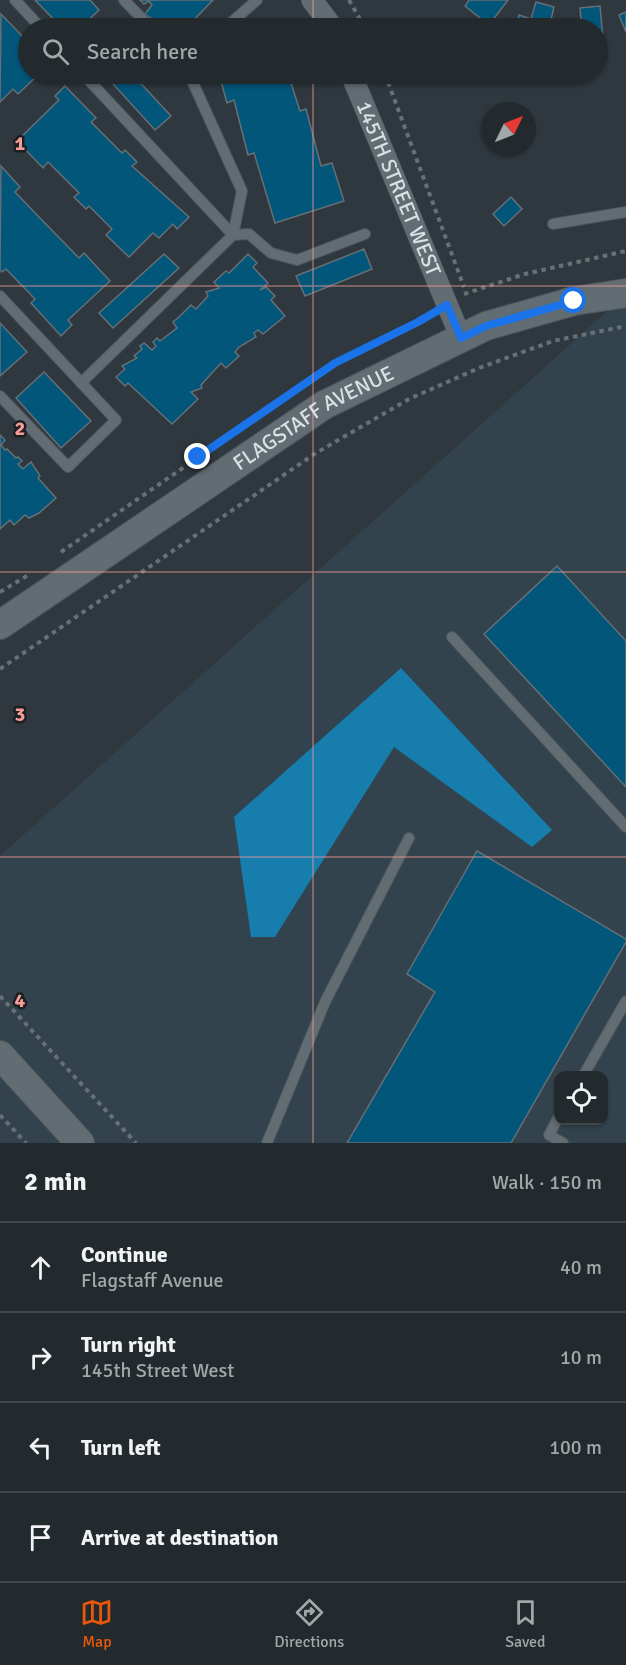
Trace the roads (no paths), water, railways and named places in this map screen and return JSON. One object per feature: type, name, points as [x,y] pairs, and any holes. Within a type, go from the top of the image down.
[{"type":"street","points":[[312,0],[326,18]]},
{"type":"street","name":"145TH STREET WEST","points":[[355,84],[461,338]]},
{"type":"street","name":"FLAGSTAFF AVENUE","points":[[0,625],[324,405],[486,326],[574,301],[626,293]]},
{"type":"street","points":[[0,1055],[80,1143]]},
{"type":"lane","points":[[15,0],[32,18]]},
{"type":"lane","points":[[124,0],[141,18]]},
{"type":"lane","points":[[236,18],[257,0]]},
{"type":"lane","points":[[92,84],[233,235]]},
{"type":"lane","points":[[81,383],[233,235],[242,191],[194,84]]},
{"type":"lane","points":[[554,224],[626,212]]},
{"type":"lane","points":[[233,235],[249,234],[272,253],[297,260],[365,234]]},
{"type":"lane","points":[[0,296],[116,420],[68,467],[0,396]]},
{"type":"lane","points":[[452,637],[626,827]]},
{"type":"lane","points":[[267,1143],[325,1002],[409,838]]},
{"type":"lane","points":[[586,1071],[626,1001]]},
{"type":"lane","points":[[554,1125],[546,1139],[563,1143]]},
{"type":"water","points":[[401,668],[552,830],[532,847],[394,747],[275,937],[251,937],[234,817]]}]
